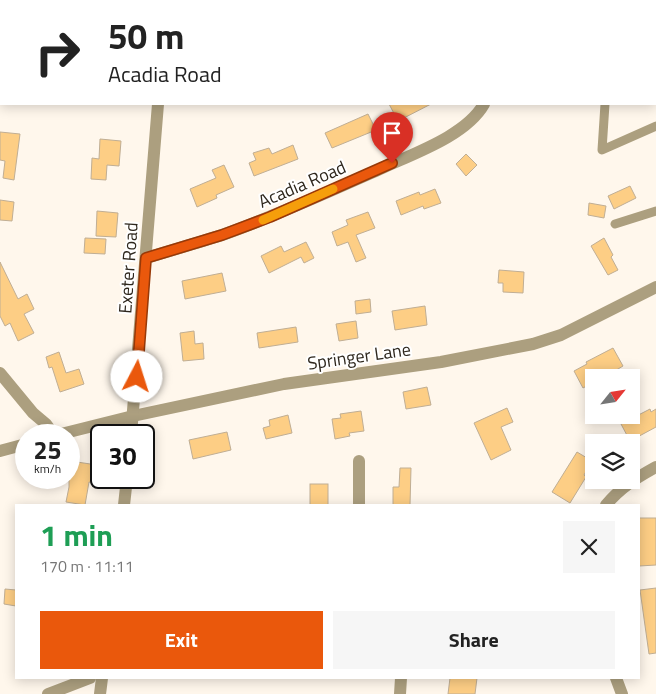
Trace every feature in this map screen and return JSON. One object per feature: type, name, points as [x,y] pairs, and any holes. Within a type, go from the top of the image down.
[{"type":"street","name":"Exeter Road","points":[[133,424],[158,105]]},
{"type":"street","name":"Acadia Road","points":[[146,258],[222,235],[270,217],[425,148],[472,121],[483,105]]},
{"type":"street","name":"Springer Lane","points":[[80,429],[284,384],[441,362],[532,344],[561,335],[656,287]]},
{"type":"street","points":[[0,372],[33,413],[46,424]]},
{"type":"street","points":[[0,451],[15,447]]},
{"type":"street","points":[[359,461],[359,504]]},
{"type":"street","points":[[607,504],[616,493],[633,479],[656,467]]},
{"type":"street","points":[[124,504],[126,489]]},
{"type":"street","points":[[48,694],[87,679]]},
{"type":"street","points":[[100,694],[102,679]]},
{"type":"street","points":[[400,694],[402,679]]},
{"type":"street","points":[[616,679],[622,694]]},
{"type":"lane","points":[[605,105],[602,150],[656,126]]},
{"type":"lane","points":[[614,224],[656,211]]},
{"type":"building","points":[[390,105],[429,105],[398,121]]},
{"type":"building","points":[[368,114],[376,130],[332,148],[325,133]]},
{"type":"building","points":[[0,132],[20,134],[14,180],[3,178],[5,161],[0,160]]},
{"type":"building","points":[[100,139],[121,141],[119,166],[107,165],[106,180],[91,179],[92,158],[99,159]]},
{"type":"building","points":[[293,145],[298,159],[254,176],[249,163],[256,160],[253,153],[269,148],[272,154]]},
{"type":"building","points":[[466,154],[477,165],[466,176],[456,164]]},
{"type":"building","points":[[224,165],[234,187],[216,195],[217,198],[197,207],[190,189],[216,178],[212,170]]},
{"type":"building","points":[[630,186],[636,198],[614,209],[608,196]]},
{"type":"building","points":[[435,189],[441,203],[424,209],[423,206],[401,215],[396,201],[419,192],[420,195]]},
{"type":"building","points":[[0,200],[14,202],[12,221],[0,220]]},
{"type":"building","points":[[589,203],[606,206],[604,218],[588,215]]},
{"type":"building","points":[[97,211],[118,213],[116,237],[96,236]]},
{"type":"building","points":[[368,212],[375,228],[356,235],[366,258],[356,262],[348,242],[337,246],[332,232],[348,225],[346,220]]},
{"type":"building","points":[[85,238],[106,239],[105,254],[84,253]]},
{"type":"building","points":[[604,238],[618,270],[608,275],[591,246]]},
{"type":"building","points":[[306,242],[314,258],[304,263],[301,257],[269,273],[261,256],[281,246],[284,252]]},
{"type":"building","points":[[0,262],[18,299],[27,294],[34,309],[24,314],[34,333],[18,341],[10,323],[5,326],[0,316]]},
{"type":"building","points":[[499,270],[524,272],[523,293],[503,292],[503,283],[498,283]]},
{"type":"building","points":[[222,273],[226,291],[185,299],[182,281]]},
{"type":"building","points":[[370,299],[371,312],[356,314],[355,301]]},
{"type":"building","points":[[425,306],[427,325],[395,330],[392,311]]},
{"type":"building","points":[[356,321],[358,338],[339,341],[336,324]]},
{"type":"building","points":[[296,327],[298,342],[259,348],[257,333]]},
{"type":"building","points":[[194,331],[195,344],[203,343],[204,359],[183,361],[180,333]]},
{"type":"building","points":[[613,348],[623,366],[618,369],[585,369],[585,387],[583,388],[574,371],[587,364],[586,362]]},
{"type":"building","points":[[59,352],[66,373],[79,369],[84,384],[60,392],[52,367],[49,368],[46,357]]},
{"type":"building","points":[[427,387],[431,405],[406,409],[403,392]]},
{"type":"building","points":[[507,408],[513,422],[501,427],[511,450],[491,460],[474,423]]},
{"type":"building","points":[[650,409],[651,412],[656,409],[656,427],[640,436],[640,434],[626,434],[621,424],[640,424],[640,414]]},
{"type":"building","points":[[361,411],[364,431],[349,433],[350,436],[335,439],[332,419],[341,418],[340,414]]},
{"type":"building","points":[[288,415],[292,433],[266,439],[263,428],[270,426],[269,420]]},
{"type":"building","points":[[227,432],[231,450],[193,459],[189,440]]},
{"type":"building","points":[[577,452],[585,457],[585,479],[570,503],[552,492]]},
{"type":"building","points":[[80,462],[90,464],[90,482],[85,504],[66,502],[69,489],[80,489]]},
{"type":"building","points":[[400,468],[411,468],[410,504],[393,504],[393,487],[399,487]]},
{"type":"building","points":[[310,484],[328,484],[328,504],[310,504]]},
{"type":"building","points":[[640,518],[656,518],[656,565],[640,566]]},
{"type":"building","points":[[656,588],[656,653],[649,654],[640,590]]},
{"type":"building","points":[[5,589],[15,590],[15,606],[4,604]]},
{"type":"building","points":[[450,679],[477,679],[475,694],[448,694]]},
{"type":"slow traffic","points":[[263,220],[333,189]]},
{"type":"route","points":[[137,377],[146,258],[222,235],[270,217],[392,163]]}]
